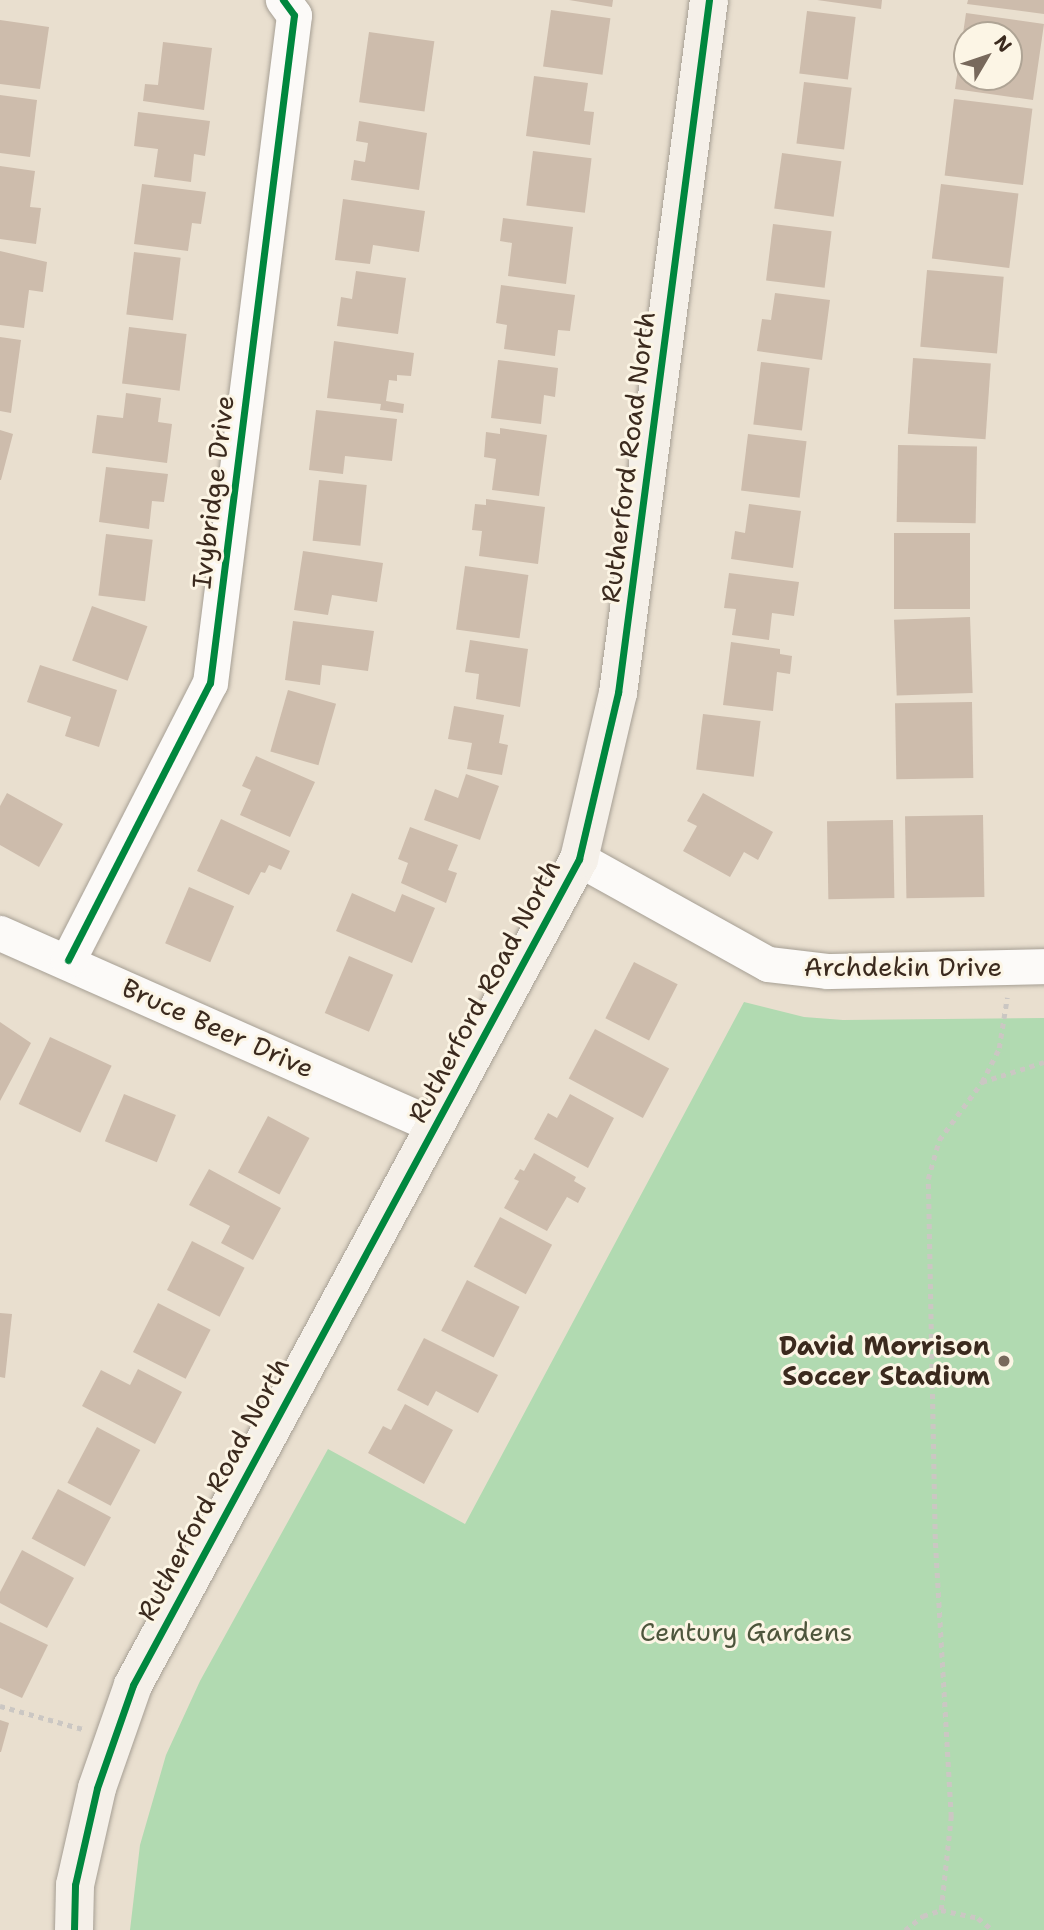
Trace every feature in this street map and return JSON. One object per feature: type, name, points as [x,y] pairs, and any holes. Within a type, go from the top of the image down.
[{"type":"street","name":"Ivybridge Drive","points":[[68,960],[210,682],[294,15],[283,0]]},
{"type":"street","name":"Rutherford Road North","points":[[74,1930],[75,1885],[97,1788],[133,1685],[579,859],[618,693],[709,0]]},
{"type":"street","name":"Archdekin Drive","points":[[579,859],[768,964],[827,971],[1028,966]]},
{"type":"street","name":"Bruce Beer Drive","points":[[0,933],[68,960],[435,1126]]},
{"type":"path","points":[[941,1910],[951,1817],[935,1539],[928,1179],[939,1140],[982,1082],[999,1048],[1028,966]]},
{"type":"path","points":[[982,1082],[1004,1071],[1044,1062]]},
{"type":"path","points":[[0,1706],[114,1738]]},
{"type":"path","points":[[905,1930],[923,1916],[941,1910],[978,1917],[993,1930]]},
{"type":"green space","name":"Century Gardens","points":[[744,1002],[804,1017],[843,1020],[1044,1018],[1044,1930],[130,1930],[140,1845],[166,1755],[200,1681],[328,1449],[465,1524]]},
{"type":"building","points":[[569,0],[613,0],[612,7]]},
{"type":"building","points":[[817,0],[882,0],[881,9]]},
{"type":"building","points":[[968,0],[1044,0],[1044,14],[967,4]]},
{"type":"building","points":[[551,10],[610,18],[602,75],[543,66]]},
{"type":"building","points":[[807,11],[856,17],[848,80],[799,74]]},
{"type":"building","points":[[966,13],[1023,21],[965,21]]},
{"type":"building","points":[[0,20],[49,27],[40,89],[0,84]]},
{"type":"building","points":[[1023,21],[1044,24],[1033,100],[969,91],[1023,91]]},
{"type":"building","points":[[369,32],[434,41],[424,111],[359,102]]},
{"type":"building","points":[[163,42],[212,48],[204,110],[143,101],[145,84],[158,85]]},
{"type":"building","points":[[534,76],[588,83],[584,111],[594,112],[590,145],[526,136]]},
{"type":"building","points":[[804,82],[852,88],[844,149],[796,144]]},
{"type":"building","points":[[0,95],[37,100],[30,157],[0,153]]},
{"type":"building","points":[[954,99],[1032,109],[1023,185],[945,175]]},
{"type":"building","points":[[138,112],[210,121],[205,156],[194,154],[191,182],[154,177],[158,149],[134,146]]},
{"type":"building","points":[[359,121],[427,133],[419,190],[351,180],[354,160],[365,162],[368,143],[356,141]]},
{"type":"building","points":[[533,151],[592,158],[585,213],[526,206]]},
{"type":"building","points":[[782,153],[841,161],[834,217],[774,208]]},
{"type":"building","points":[[0,166],[35,171],[30,207],[41,208],[36,244],[0,239]]},
{"type":"building","points":[[142,184],[206,192],[201,224],[192,223],[188,251],[134,244]]},
{"type":"building","points":[[941,184],[1018,194],[1009,268],[932,258]]},
{"type":"building","points":[[343,199],[425,211],[419,252],[373,245],[370,264],[335,260]]},
{"type":"building","points":[[503,218],[573,227],[566,284],[508,276],[512,243],[500,241]]},
{"type":"building","points":[[773,224],[832,231],[825,288],[766,281]]},
{"type":"building","points":[[0,251],[47,262],[43,292],[29,290],[24,328],[0,325]]},
{"type":"building","points":[[134,252],[181,258],[173,320],[126,315]]},
{"type":"building","points":[[927,270],[1004,277],[997,353],[920,347]]},
{"type":"building","points":[[356,271],[406,278],[398,334],[337,326],[341,297],[352,299]]},
{"type":"building","points":[[501,285],[575,295],[570,331],[558,330],[555,356],[504,349],[507,325],[496,323]]},
{"type":"building","points":[[775,293],[830,300],[822,360],[757,351],[762,319],[771,320]]},
{"type":"building","points":[[129,327],[187,334],[180,391],[122,384]]},
{"type":"building","points":[[0,337],[21,340],[11,413],[0,411]]},
{"type":"building","points":[[334,341],[414,353],[411,376],[397,375],[397,381],[389,380],[386,401],[404,404],[403,413],[380,410],[381,404],[327,398]]},
{"type":"building","points":[[913,358],[991,363],[986,439],[908,434]]},
{"type":"building","points":[[498,360],[558,368],[555,397],[544,395],[541,424],[491,418]]},
{"type":"building","points":[[761,362],[810,368],[802,431],[753,425]]},
{"type":"building","points":[[126,393],[161,398],[158,422],[172,424],[167,463],[92,453],[97,415],[123,418]]},
{"type":"building","points":[[316,410],[397,419],[392,461],[345,456],[343,474],[309,470]]},
{"type":"building","points":[[500,428],[547,435],[539,496],[492,490],[496,459],[484,457],[486,432],[500,434]]},
{"type":"building","points":[[0,430],[13,434],[1,480],[0,480]]},
{"type":"building","points":[[748,434],[807,441],[800,498],[741,491]]},
{"type":"building","points":[[898,445],[977,446],[976,523],[897,522]]},
{"type":"building","points":[[106,467],[168,474],[164,502],[152,501],[149,529],[99,522]]},
{"type":"building","points":[[319,480],[367,485],[360,546],[313,541]]},
{"type":"building","points":[[486,499],[545,507],[538,564],[479,556],[482,531],[472,530],[475,504],[486,505]]},
{"type":"building","points":[[749,504],[801,511],[793,568],[731,559],[735,531],[745,533]]},
{"type":"building","points":[[894,533],[970,533],[970,609],[894,609]]},
{"type":"building","points":[[106,534],[153,540],[145,601],[98,596]]},
{"type":"building","points":[[303,551],[383,563],[377,602],[332,595],[328,615],[294,610]]},
{"type":"building","points":[[465,566],[528,575],[519,638],[456,629]]},
{"type":"building","points":[[729,573],[799,582],[794,616],[772,613],[769,640],[732,635],[736,609],[724,608]]},
{"type":"building","points":[[92,606],[147,626],[128,681],[72,661]]},
{"type":"building","points":[[970,617],[973,693],[897,696],[894,620]]},
{"type":"building","points":[[293,621],[374,631],[368,671],[322,665],[320,685],[285,680]]},
{"type":"building","points":[[470,640],[528,649],[520,707],[476,699],[479,674],[465,672]]},
{"type":"building","points":[[731,642],[780,649],[780,654],[792,656],[790,674],[777,672],[773,711],[723,705]]},
{"type":"building","points":[[40,665],[117,690],[99,747],[65,736],[71,717],[27,702]]},
{"type":"building","points":[[288,690],[336,704],[318,765],[270,752]]},
{"type":"building","points":[[972,702],[973,778],[896,779],[895,703]]},
{"type":"building","points":[[454,706],[504,715],[499,743],[508,745],[502,775],[467,769],[472,743],[448,739]]},
{"type":"building","points":[[703,714],[761,721],[754,777],[696,770]]},
{"type":"building","points":[[256,756],[315,782],[290,837],[240,815],[251,790],[242,786]]},
{"type":"building","points":[[466,774],[499,786],[480,840],[424,820],[435,789],[458,798]]},
{"type":"building","points":[[7,793],[63,824],[39,867],[0,845],[0,806]]},
{"type":"building","points":[[703,793],[773,832],[758,860],[744,852],[730,877],[683,851],[697,826],[687,821]]},
{"type":"building","points":[[983,815],[984,897],[906,898],[905,816]]},
{"type":"building","points":[[221,819],[290,851],[281,870],[269,865],[265,873],[261,872],[249,895],[197,871]]},
{"type":"building","points":[[893,820],[894,898],[828,899],[827,821]]},
{"type":"building","points":[[410,827],[458,845],[448,870],[457,873],[446,903],[401,883],[408,863],[398,859]]},
{"type":"building","points":[[189,887],[234,906],[210,962],[165,943]]},
{"type":"building","points":[[352,893],[395,912],[402,894],[435,908],[412,963],[336,931]]},
{"type":"building","points":[[349,956],[393,975],[369,1032],[325,1013]]},
{"type":"building","points":[[634,962],[678,984],[649,1040],[605,1018]]},
{"type":"building","points":[[0,1022],[31,1043],[0,1101]]},
{"type":"building","points":[[595,1029],[669,1068],[643,1118],[569,1078]]},
{"type":"building","points":[[50,1037],[112,1066],[80,1133],[19,1104]]},
{"type":"building","points":[[124,1094],[176,1115],[157,1162],[105,1141]]},
{"type":"building","points":[[570,1094],[614,1118],[588,1168],[534,1139],[548,1113],[557,1118]]},
{"type":"building","points":[[268,1116],[309,1138],[279,1195],[238,1173]]},
{"type":"building","points":[[534,1153],[576,1177],[574,1181],[586,1188],[578,1203],[567,1197],[547,1231],[504,1208],[519,1181],[514,1179],[520,1169],[524,1171]]},
{"type":"building","points":[[209,1169],[281,1208],[253,1260],[221,1243],[230,1226],[189,1205]]},
{"type":"building","points":[[500,1217],[552,1245],[526,1294],[474,1266]]},
{"type":"building","points":[[192,1241],[245,1268],[220,1317],[167,1290]]},
{"type":"building","points":[[467,1280],[520,1307],[494,1358],[441,1331]]},
{"type":"building","points":[[158,1303],[211,1330],[186,1379],[133,1352]]},
{"type":"building","points":[[0,1313],[12,1314],[5,1378],[0,1377]]},
{"type":"building","points":[[424,1338],[498,1375],[478,1413],[436,1391],[428,1406],[397,1390]]},
{"type":"building","points":[[138,1369],[182,1392],[155,1444],[82,1406],[101,1370],[130,1385]]},
{"type":"building","points":[[405,1404],[453,1430],[424,1484],[368,1453],[383,1426],[391,1430]]},
{"type":"building","points":[[97,1427],[140,1450],[111,1506],[67,1483]]},
{"type":"building","points":[[58,1489],[111,1517],[85,1567],[32,1538]]},
{"type":"building","points":[[22,1550],[74,1578],[47,1628],[0,1603],[0,1592]]},
{"type":"building","points":[[0,1622],[48,1645],[22,1698],[0,1688]]},
{"type":"building","points":[[0,1720],[9,1723],[1,1752],[0,1752]]},
{"type":"cycle path","points":[[68,960],[210,683],[294,15],[283,0]]},
{"type":"cycle path","points":[[74,1930],[75,1885],[97,1788],[133,1685],[579,859],[618,693],[709,0]]},
{"type":"place","name":"David Morrison Soccer Stadium","points":[[1004,1361]]}]
